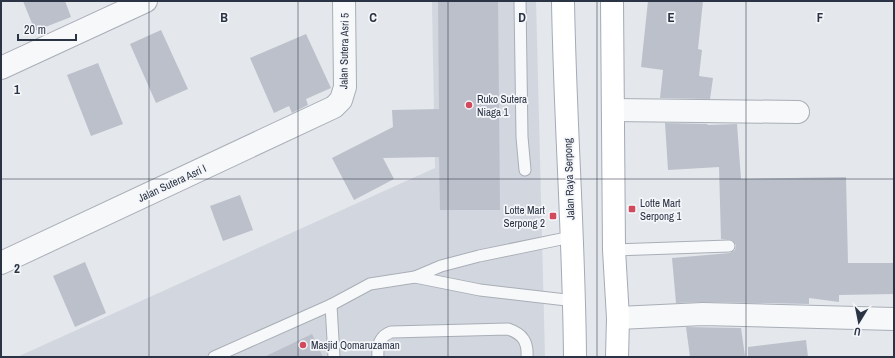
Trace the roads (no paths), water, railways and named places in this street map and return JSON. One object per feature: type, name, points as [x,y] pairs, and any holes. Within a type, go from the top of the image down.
[{"type":"main road","name":"Jalan Raya Serpong","points":[[563,1],[565,101],[570,171],[571,237],[575,301],[575,357]]},
{"type":"main road","points":[[612,1],[614,250],[618,318],[617,357]]},
{"type":"street","points":[[1,68],[146,1]]},
{"type":"street","name":"Jalan Sutera Asri 5","points":[[341,100],[345,87],[344,1]]},
{"type":"street","name":"Jalan Sutera Asri I","points":[[1,262],[327,111],[341,100]]},
{"type":"street","points":[[613,110],[798,112]]},
{"type":"street","points":[[618,318],[703,314],[894,319]]},
{"type":"lane","points":[[520,1],[522,137],[524,170]]},
{"type":"lane","points":[[214,357],[331,305],[370,284],[415,277],[441,266],[472,258],[571,237]]},
{"type":"lane","points":[[614,250],[729,246]]},
{"type":"lane","points":[[415,277],[480,290],[575,301]]},
{"type":"lane","points":[[331,305],[334,357]]},
{"type":"lane","points":[[378,357],[380,340],[391,332],[508,329],[517,332],[524,338],[527,357]]},
{"type":"place","name":"Ruko Sutera Niaga 1","points":[[469,105]]},
{"type":"place","name":"Lotte Mart Serpong 1","points":[[632,209]]},
{"type":"place","name":"Lotte Mart Serpong 2","points":[[553,216]]},
{"type":"place","name":"Masjid Qomaruzaman","points":[[303,345]]}]
